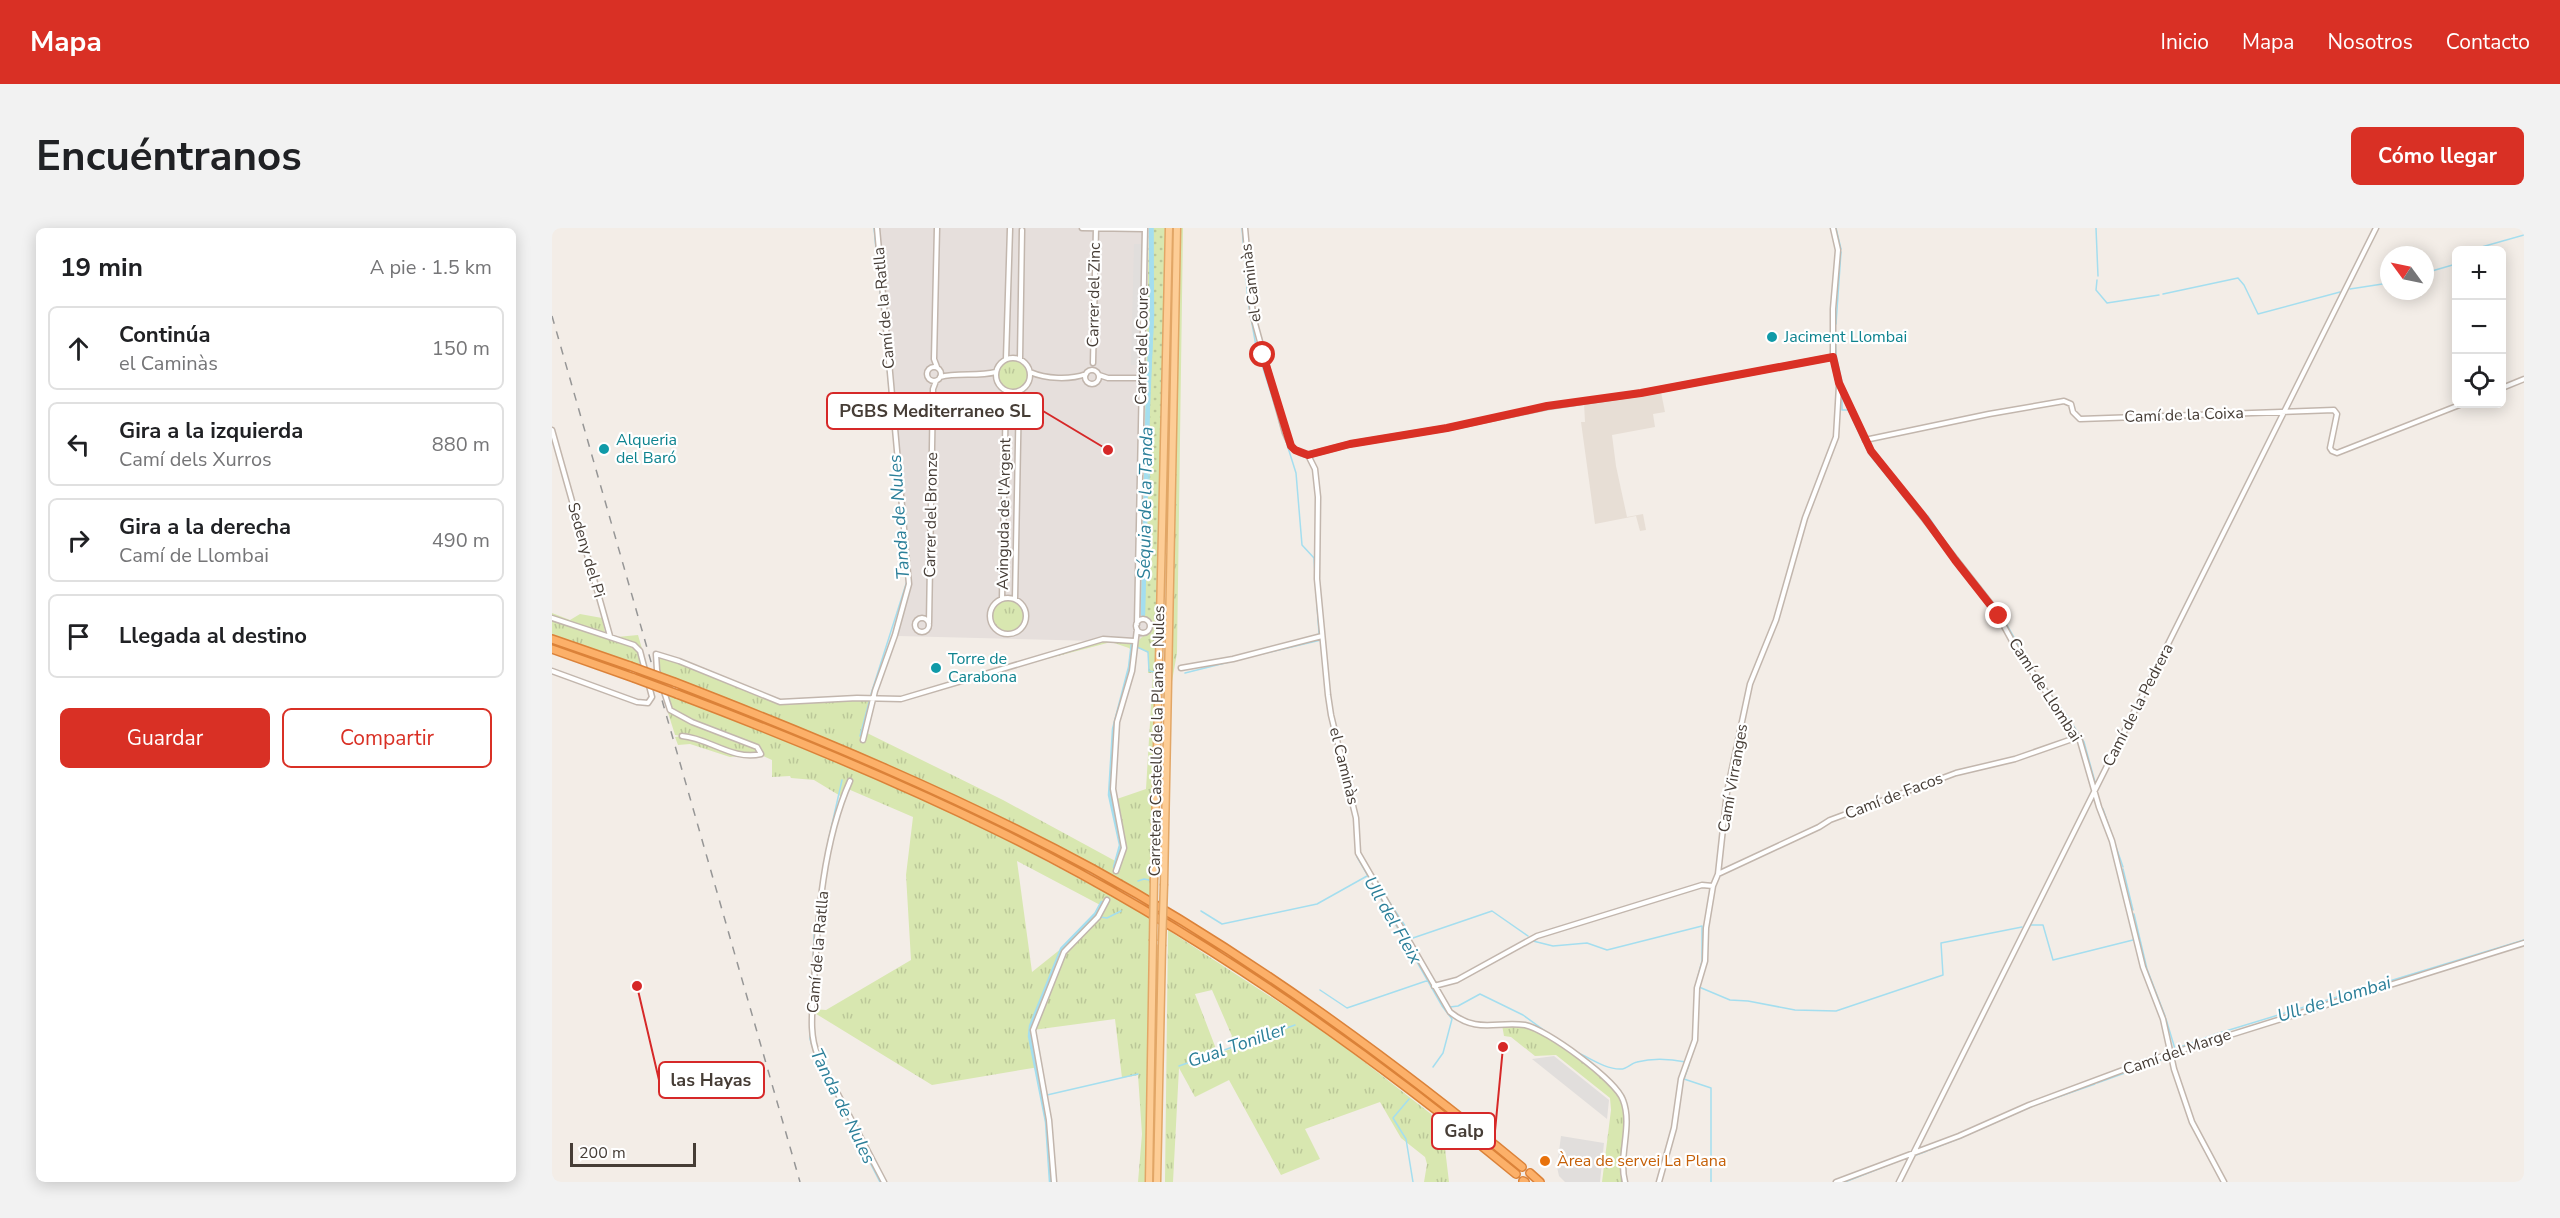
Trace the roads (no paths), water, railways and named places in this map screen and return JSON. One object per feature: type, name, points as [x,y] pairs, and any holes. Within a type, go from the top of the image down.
[{"type":"highway","points":[[552,639],[674,682],[779,723],[953,799],[1082,864],[1149,902],[1275,980],[1348,1030],[1444,1102],[1522,1167]]},
{"type":"highway","points":[[552,649],[765,728],[1007,835],[1144,910],[1270,987],[1343,1038],[1437,1109],[1516,1174]]},
{"type":"highway","points":[[1530,1173],[1540,1182]]},
{"type":"main road","name":"Carretera Castelló de la Plana - Nules","points":[[1149,1182],[1169,228]]},
{"type":"main road","name":"Carretera Castelló de la Plana - Nules","points":[[1158,1182],[1177,228]]},
{"type":"street","name":"Camí de la Ratlla","points":[[863,740],[873,699],[906,600],[909,576],[877,228]]},
{"type":"street","points":[[937,228],[934,358],[930,368],[950,374],[996,375]]},
{"type":"street","points":[[1082,228],[1145,229]]},
{"type":"street","name":"Carrer del Zinc","points":[[1090,371],[1093,363],[1096,228]]},
{"type":"street","name":"el Caminàs","points":[[1245,228],[1253,315],[1263,355],[1291,446],[1308,455],[1315,470],[1318,497],[1317,579],[1322,636],[1331,715],[1353,803],[1358,853],[1444,1003],[1457,1017],[1470,1024],[1485,1026],[1512,1024],[1535,1028],[1611,1082],[1619,1091],[1626,1112],[1622,1159],[1625,1182]]},
{"type":"street","name":"Camí de Llombai","points":[[1833,228],[1838,250],[1834,288],[1833,357],[1839,383],[1865,440],[1883,468],[1994,608],[2022,658],[2078,737],[2085,751],[2094,792],[2114,850],[2143,967],[2163,1019],[2174,1069],[2192,1122],[2224,1182]]},
{"type":"street","name":"Camí de la Pedrera","points":[[1899,1182],[2376,228]]},
{"type":"street","points":[[1006,359],[1010,229],[1013,232],[1022,229],[1020,360]]},
{"type":"street","name":"Carrer del Coure","points":[[1137,626],[1145,229]]},
{"type":"street","points":[[1308,455],[1350,444],[1447,428],[1547,406],[1641,393],[1833,357]]},
{"type":"street","points":[[934,358],[938,369],[938,379]]},
{"type":"street","points":[[1030,380],[1027,365],[1020,360],[1006,359],[999,364],[996,375],[999,386],[1006,392],[1019,392],[1030,380],[1040,376]]},
{"type":"street","name":"Carrer del Bronze","points":[[929,623],[933,389],[926,375],[930,368]]},
{"type":"street","points":[[1077,377],[1090,371],[1108,378]]},
{"type":"street","points":[[1086,381],[1090,371]]},
{"type":"street","points":[[1030,372],[1040,376],[1077,377],[1094,385],[1099,380],[1108,378],[1141,378]]},
{"type":"street","points":[[930,380],[950,374]]},
{"type":"street","points":[[1099,375],[1099,380]]},
{"type":"street","name":"Carrer del Bronze","points":[[933,389],[938,379]]},
{"type":"street","points":[[2506,386],[2524,379]]},
{"type":"street","name":"Camí Virranges","points":[[1659,1182],[1674,1128],[1681,1079],[1695,1040],[1697,988],[1704,961],[1706,928],[1713,886],[1718,874],[1727,792],[1750,684],[1776,620],[1805,518],[1836,437],[1839,383]]},
{"type":"street","name":"Avinguda de l'Argent","points":[[1002,599],[1006,392]]},
{"type":"street","name":"Avinguda de l'Argent","points":[[1015,599],[1019,392]]},
{"type":"street","name":"Camí de la Coixa","points":[[1865,440],[1989,414],[2064,402],[2072,404],[2073,412],[2080,418],[2334,410],[2337,414],[2330,448],[2332,452],[2337,453],[2452,408]]},
{"type":"street","name":"Sedeny del Pi","points":[[552,430],[610,636]]},
{"type":"street","points":[[1002,599],[1015,599],[1023,606],[1025,622],[1018,630],[1008,633],[997,629],[991,619],[993,607],[1002,599]]},
{"type":"street","points":[[922,617],[929,623],[926,630],[918,631],[915,622],[922,617],[929,606]]},
{"type":"street","name":"Carrer del Coure","points":[[1136,607],[1142,619],[1149,624],[1148,630],[1144,632]]},
{"type":"street","points":[[552,618],[634,645],[640,651],[652,697],[648,703],[637,702],[552,670]]},
{"type":"street","points":[[1116,871],[1124,848],[1113,789],[1117,722],[1132,671],[1137,626],[1142,619]]},
{"type":"street","points":[[682,736],[695,737],[736,753],[761,754],[757,747],[692,722],[670,710],[657,670],[656,654],[679,660],[780,702],[840,698],[901,699],[1103,639],[1134,641],[1144,632],[1137,626]]},
{"type":"street","points":[[1181,668],[1233,659],[1322,636]]},
{"type":"street","name":"Camí de Facos","points":[[1718,874],[1830,820],[1956,773],[2015,759],[2078,737]]},
{"type":"street","name":"Camí de la Ratlla","points":[[850,780],[843,794],[825,872],[816,952],[813,1039],[818,1056],[884,1182]]},
{"type":"street","points":[[1434,986],[1457,980],[1537,936],[1702,885],[1713,886]]},
{"type":"street","points":[[1054,1182],[1049,1120],[1033,1030],[1064,952],[1098,917],[1107,900]]},
{"type":"street","name":"Camí del Marge","points":[[1836,1182],[2029,1105],[2172,1053],[2524,943]]},
{"type":"waterway","name":"Tanda de Nules","points":[[874,228],[905,556]]},
{"type":"waterway","name":"Séquia de la Tanda","points":[[1148,391],[1152,315],[1151,228]]},
{"type":"waterway","name":"Séquia de la Tanda","points":[[1144,616],[1150,467],[1148,441],[1153,320],[1153,228]]},
{"type":"waterway","name":"Ull del Fleix","points":[[1242,228],[1248,301],[1256,346],[1296,473],[1302,545],[1314,558],[1319,634]]},
{"type":"waterway","name":"Ull de Llombai","points":[[1836,228],[1841,249]]},
{"type":"waterway","points":[[2096,228],[2098,276]]},
{"type":"waterway","points":[[2485,246],[2524,235]]},
{"type":"waterway","name":"Ull de Llombai","points":[[1836,324],[1841,252]]},
{"type":"waterway","points":[[2434,270],[2452,265]]},
{"type":"waterway","points":[[2163,294],[2238,278],[2244,285],[2258,314],[2340,292]]},
{"type":"waterway","points":[[2097,280],[2096,290],[2107,303],[2159,295]]},
{"type":"waterway","points":[[2350,289],[2380,284]]},
{"type":"waterway","name":"Ull de Llombai","points":[[1835,331],[1836,355],[1842,382]]},
{"type":"waterway","name":"Séquia de la Tanda","points":[[1143,614],[1148,393]]},
{"type":"waterway","name":"Ull de Llombai","points":[[1842,396],[1842,410],[1848,410],[1869,454],[1916,512]]},
{"type":"waterway","name":"Ull de Llombai","points":[[1928,516],[1948,546]]},
{"type":"waterway","name":"Tanda de Nules","points":[[871,694],[907,581]]},
{"type":"waterway","name":"Ull de Llombai","points":[[1980,587],[2000,612]]},
{"type":"waterway","name":"Ull de Llombai","points":[[2003,618],[2031,667]]},
{"type":"waterway","points":[[1236,660],[1321,640]]},
{"type":"waterway","name":"Séquia de la Tanda","points":[[1115,867],[1121,845],[1110,795],[1114,729],[1130,667],[1133,642]]},
{"type":"waterway","points":[[1137,647],[1148,652],[1149,671],[1155,672]]},
{"type":"waterway","points":[[1185,673],[1233,661]]},
{"type":"waterway","name":"Ull de Llombai","points":[[2037,675],[2066,715]]},
{"type":"waterway","name":"Ull del Fleix","points":[[1326,694],[1339,754]]},
{"type":"waterway","name":"Tanda de Nules","points":[[860,736],[869,702]]},
{"type":"waterway","name":"Ull de Llombai","points":[[2067,716],[2084,742],[2095,782]]},
{"type":"waterway","name":"Tanda de Nules","points":[[842,780],[828,842],[814,936],[810,1039],[815,1055],[880,1182]]},
{"type":"waterway","name":"Ull de Llombai","points":[[2103,809],[2123,867]]},
{"type":"waterway","name":"Ull del Fleix","points":[[1355,833],[1357,857],[1442,1006],[1452,1019],[1443,1053],[1433,1067]]},
{"type":"waterway","name":"Ull de Llombai","points":[[2123,869],[2133,910]]},
{"type":"waterway","points":[[1201,911],[1222,924],[1317,904],[1367,876]]},
{"type":"waterway","points":[[1138,881],[1149,880]]},
{"type":"waterway","points":[[1386,897],[1413,938],[1492,911],[1528,936]]},
{"type":"waterway","name":"Séquia de la Tanda","points":[[1051,1182],[1047,1122],[1030,1036],[1031,1026],[1062,949],[1096,914],[1102,903]]},
{"type":"waterway","points":[[1100,917],[1107,918],[1121,911]]},
{"type":"waterway","name":"Ull de Llombai","points":[[2134,914],[2147,969],[2165,1016]]},
{"type":"waterway","points":[[2031,925],[2043,925],[2053,960],[2133,940]]},
{"type":"waterway","points":[[1533,941],[1553,946],[1587,943],[1607,950],[1702,926],[1702,961],[1696,984]]},
{"type":"waterway","points":[[1699,987],[1730,1000],[1795,1010],[1836,1011],[1943,975],[1941,943],[2022,927]]},
{"type":"waterway","name":"Ull de Llombai","points":[[2166,1019],[2175,1049],[2216,1034],[2524,940]]},
{"type":"waterway","name":"Gual Toniller","points":[[1320,990],[1347,1008],[1429,980]]},
{"type":"waterway","points":[[1450,1007],[1458,1006],[1480,994],[1523,1015],[1552,1036]]},
{"type":"waterway","name":"Gual Toniller","points":[[1179,1066],[1295,1025]]},
{"type":"waterway","points":[[1576,1052],[1602,1065],[1622,1069],[1649,1060],[1686,1062]]},
{"type":"waterway","points":[[2097,1083],[2169,1057]]},
{"type":"waterway","points":[[1689,1065],[1684,1079],[1711,1088],[1711,1182]]},
{"type":"waterway","name":"Gual Toniller","points":[[1047,1095],[1138,1074]]},
{"type":"waterway","points":[[1967,1135],[2035,1105],[2095,1084]]},
{"type":"waterway","points":[[1409,1099],[1393,1118],[1406,1139],[1413,1182]]},
{"type":"waterway","points":[[1929,1150],[1963,1137]]},
{"type":"waterway","points":[[1916,1155],[1927,1151]]},
{"type":"waterway","points":[[1845,1182],[1906,1158]]},
{"type":"railway","points":[[552,316],[800,1182]]},
{"type":"place","name":"Jaciment Llombai","points":[[1772,337]]},
{"type":"place","name":"Alqueria del Baró","points":[[604,449]]},
{"type":"place","name":"PGBS Mediterraneo SL","points":[[1108,450]]},
{"type":"place","name":"Torre de Carabona","points":[[936,668]]},
{"type":"place","name":"las Hayas","points":[[637,986]]},
{"type":"place","name":"Galp","points":[[1503,1047]]},
{"type":"place","name":"Àrea de servei La Plana","points":[[1545,1161]]}]
